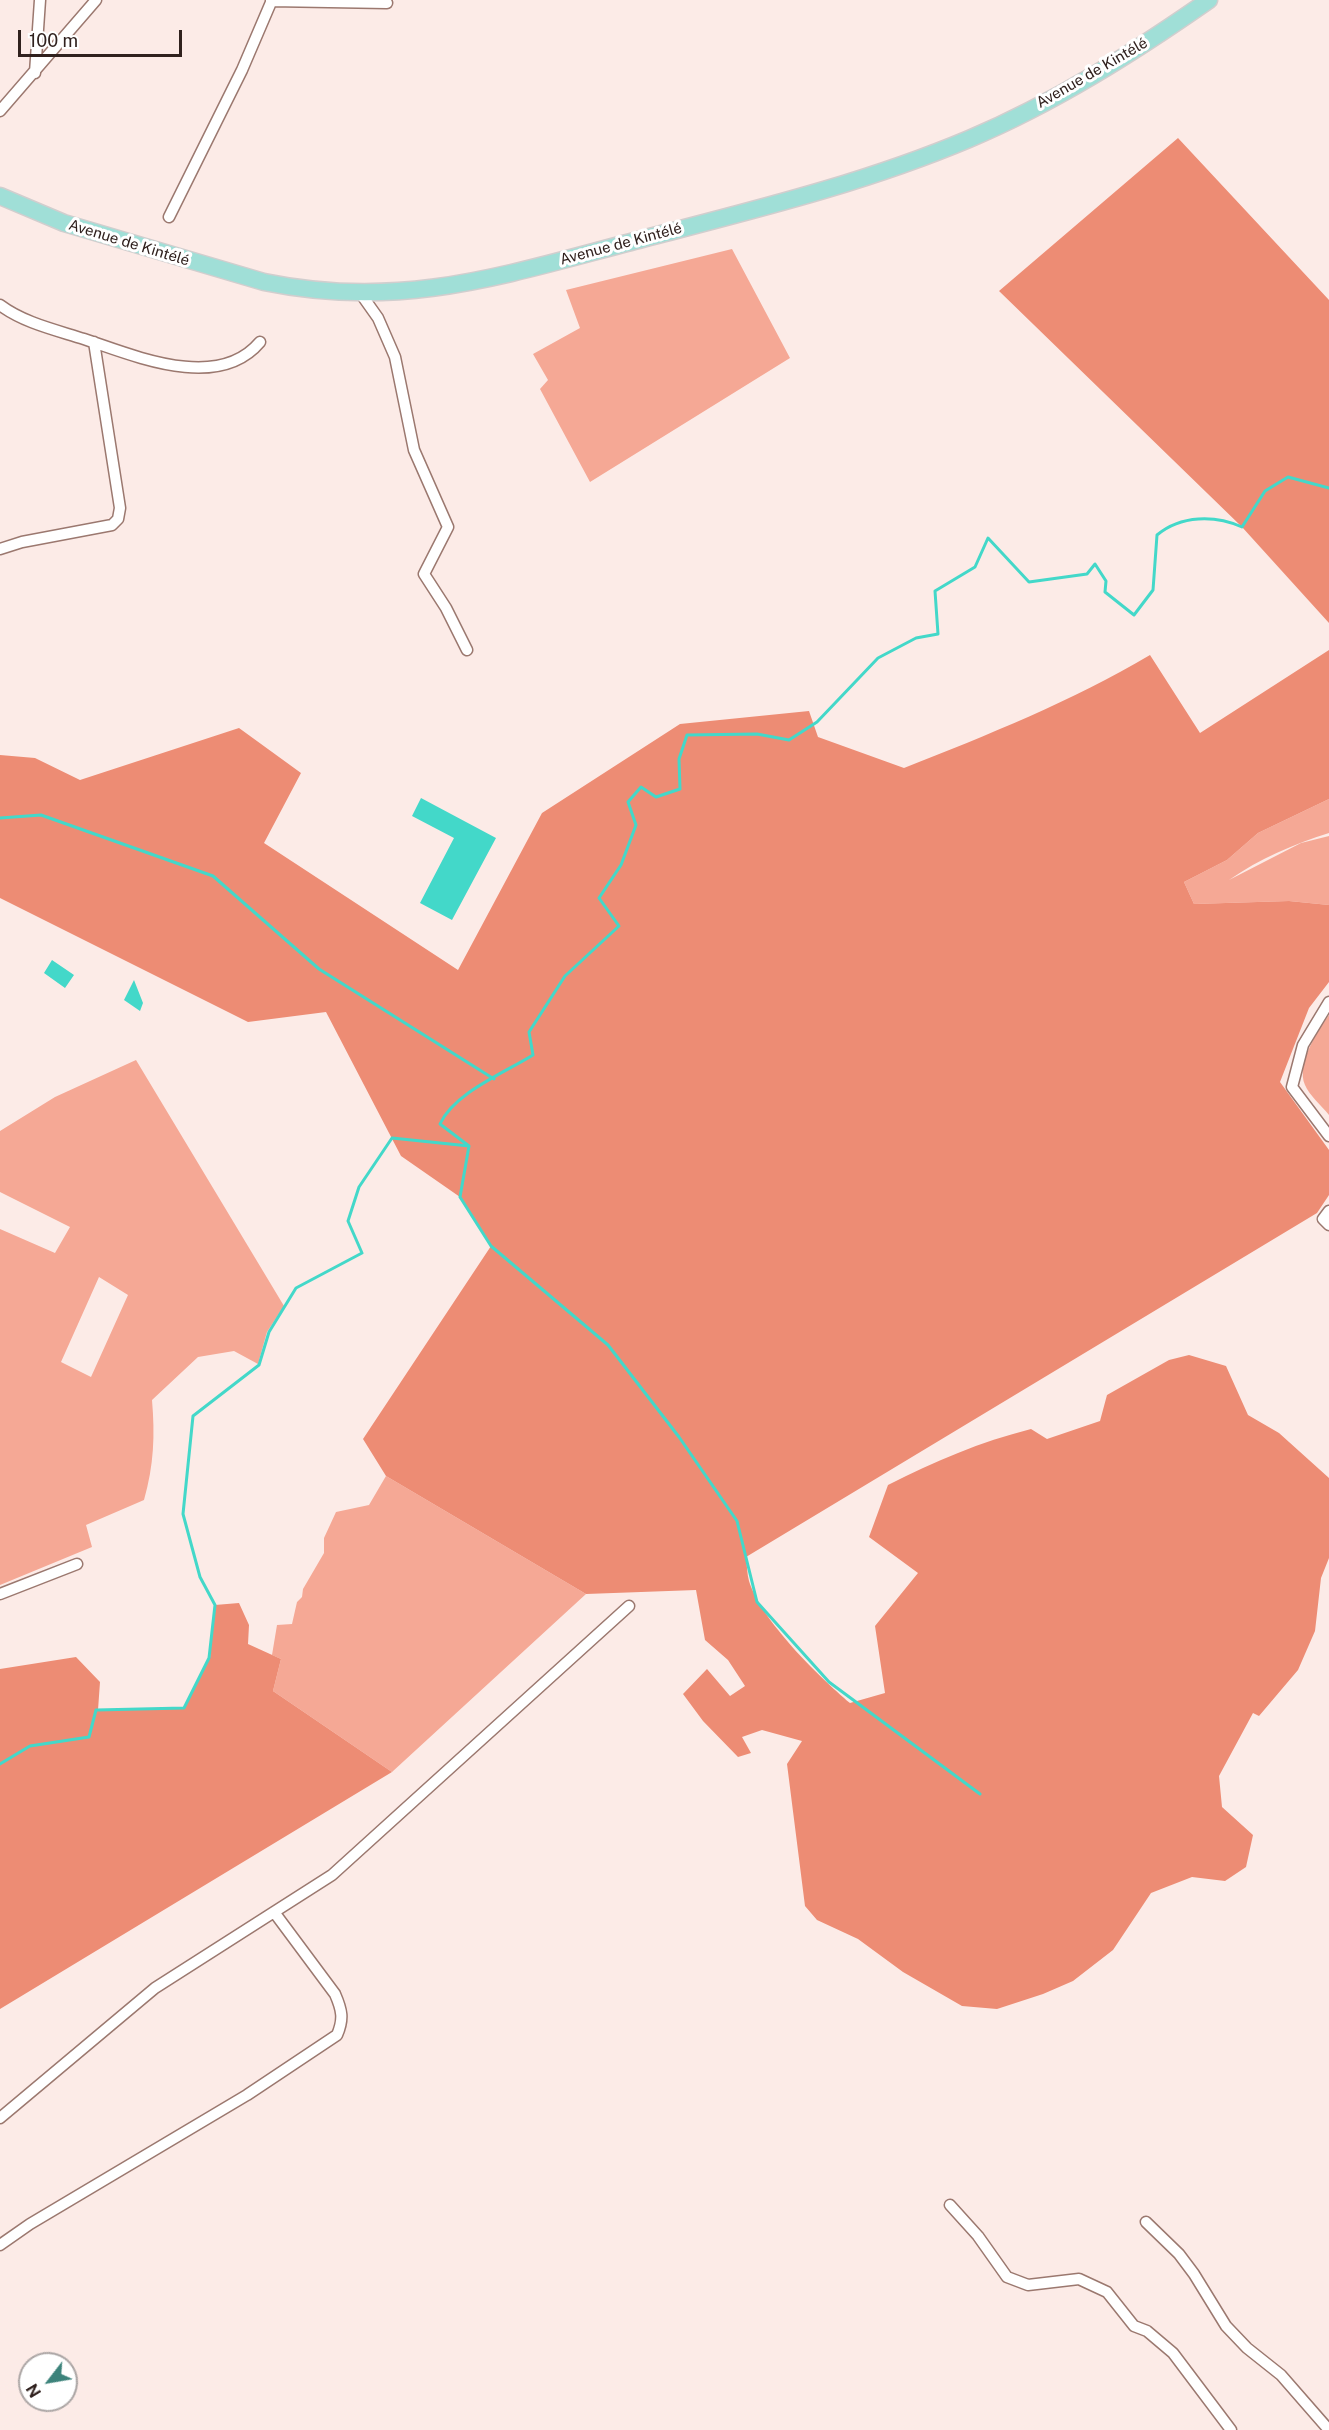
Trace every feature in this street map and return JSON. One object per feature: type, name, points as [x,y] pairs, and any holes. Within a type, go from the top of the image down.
[{"type":"main road","name":"Avenue de Kintélé","points":[[0,196],[64,224],[217,269],[296,288],[361,294],[438,288],[489,279],[778,204],[864,178],[971,138],[1082,83],[1209,0]]},
{"type":"street","points":[[35,73],[39,0]]},
{"type":"street","points":[[0,111],[96,0]]},
{"type":"street","points":[[169,217],[242,70],[271,1],[387,3]]},
{"type":"street","points":[[361,294],[378,318],[394,357],[414,450],[448,527],[424,574],[446,608],[467,650]]},
{"type":"street","points":[[0,305],[33,322],[158,364],[193,367],[222,365],[242,358],[260,342]]},
{"type":"street","points":[[0,549],[22,542],[112,525],[118,519],[120,508],[94,342]]},
{"type":"street","points":[[1329,1002],[1303,1046],[1292,1086],[1329,1136]]},
{"type":"street","points":[[1329,1211],[1323,1219],[1329,1225]]},
{"type":"street","points":[[0,1594],[77,1564]]},
{"type":"street","points":[[0,2118],[155,1988],[332,1875],[629,1606]]},
{"type":"street","points":[[0,2245],[30,2224],[247,2095],[337,2035],[342,2023],[342,2008],[335,1994],[274,1912]]},
{"type":"street","points":[[950,2205],[978,2236],[1007,2277],[1028,2285],[1080,2279],[1107,2292],[1134,2326],[1147,2331],[1173,2353],[1231,2430]]},
{"type":"street","points":[[1146,2222],[1179,2254],[1226,2326],[1281,2375],[1329,2430]]},
{"type":"shaded area","points":[[1178,138],[1329,300],[1329,623],[1242,527],[999,291]]},
{"type":"shaded area","points":[[732,249],[790,358],[590,482],[540,389],[548,380],[533,354],[580,328],[566,290]]},
{"type":"shaded area","points":[[1329,650],[1329,799],[1258,833],[1227,860],[1184,882],[1194,904],[1289,901],[1329,905],[1329,982],[1309,1008],[1280,1082],[1329,1150],[1329,1195],[1317,1213],[746,1557],[749,1581],[765,1613],[807,1663],[850,1703],[885,1693],[875,1626],[918,1573],[869,1537],[888,1485],[923,1468],[1012,1434],[1031,1429],[1047,1439],[1100,1421],[1107,1395],[1169,1360],[1189,1355],[1226,1366],[1248,1415],[1279,1433],[1329,1478],[1329,1558],[1321,1578],[1315,1631],[1298,1670],[1259,1716],[1253,1713],[1219,1776],[1222,1807],[1253,1835],[1246,1867],[1225,1881],[1192,1877],[1151,1893],[1113,1950],[1073,1981],[1043,1994],[997,2009],[962,2006],[903,1972],[858,1939],[817,1920],[805,1906],[787,1764],[802,1741],[762,1730],[742,1737],[751,1753],[738,1757],[703,1721],[683,1694],[707,1669],[730,1696],[745,1686],[728,1660],[705,1640],[696,1590],[586,1594],[386,1476],[363,1439],[491,1246],[460,1197],[401,1156],[326,1012],[248,1022],[0,898],[0,755],[35,758],[80,780],[239,728],[301,773],[264,843],[458,970],[542,813],[680,724],[809,711],[818,737],[904,768],[1060,702],[1150,655],[1200,733]]},
{"type":"shaded area","points":[[1329,799],[1329,833],[1303,842],[1277,853],[1229,880],[1301,843],[1329,836],[1329,905],[1289,901],[1194,904],[1184,882],[1227,860],[1258,833]]},
{"type":"shaded area","points":[[1329,1015],[1329,1115],[1309,1093],[1303,1077],[1303,1068],[1309,1049]]},
{"type":"shaded area","points":[[136,1060],[284,1306],[267,1332],[258,1364],[234,1351],[198,1357],[152,1400],[153,1450],[144,1500],[86,1525],[92,1547],[0,1585],[0,1229],[55,1253],[70,1227],[0,1192],[0,1131],[55,1097]],"holes":[[[99,1277],[128,1295],[91,1377],[61,1362]]]},
{"type":"shaded area","points":[[386,1476],[586,1594],[392,1772],[273,1691],[281,1659],[272,1655],[277,1625],[292,1624],[297,1602],[302,1597],[303,1589],[324,1553],[324,1538],[336,1512],[369,1505]]},
{"type":"shaded area","points":[[239,1603],[249,1625],[248,1644],[281,1659],[273,1691],[392,1772],[0,2009],[0,1669],[76,1657],[100,1682],[98,1710],[184,1708],[210,1658],[215,1605]]},
{"type":"water","points":[[421,798],[496,838],[452,920],[420,903],[454,838],[412,816]]},
{"type":"water","points":[[52,960],[74,975],[65,988],[44,973]]},
{"type":"water","points":[[134,980],[143,1003],[140,1011],[124,1000]]},
{"type":"waterway","points":[[0,1764],[30,1746],[89,1737],[96,1710],[184,1708],[209,1658],[215,1605],[200,1577],[183,1514],[193,1416],[259,1365],[269,1332],[296,1288],[362,1253],[348,1221],[359,1187],[392,1138],[469,1146],[440,1124],[456,1103],[468,1093],[533,1055],[529,1032],[565,976],[619,926],[599,898],[621,865],[636,825],[628,802],[641,787],[656,797],[680,789],[679,759],[687,735],[757,734],[789,740],[817,722],[878,658],[916,638],[938,634],[935,591],[975,567],[988,538],[1029,582],[1087,574],[1095,564],[1106,581],[1105,592],[1134,615],[1153,590],[1157,535],[1166,528],[1198,519],[1221,520],[1242,527],[1265,491],[1288,477],[1329,488]]},
{"type":"waterway","points":[[0,818],[41,815],[213,876],[319,969],[494,1079]]},
{"type":"waterway","points":[[469,1146],[460,1197],[491,1246],[608,1345],[679,1437],[737,1521],[757,1602],[829,1682],[980,1794]]}]
